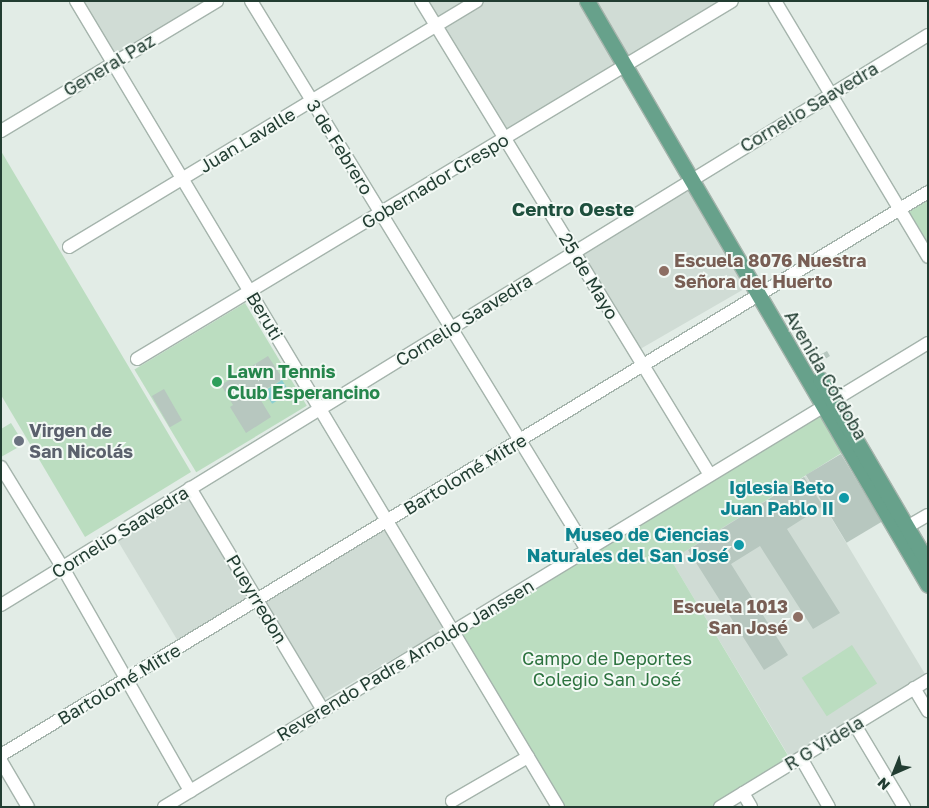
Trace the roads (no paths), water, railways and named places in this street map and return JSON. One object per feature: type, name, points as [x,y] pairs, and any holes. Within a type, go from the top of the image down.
[{"type":"main road","name":"Avenida Córdoba","points":[[587,1],[629,63],[828,403],[928,563]]},
{"type":"main road","name":"Avenida Córdoba","points":[[599,1],[629,63]]},
{"type":"main road","name":"Avenida Córdoba","points":[[828,403],[928,585]]},
{"type":"street","name":"Beruti","points":[[76,1],[558,807]]},
{"type":"street","name":"General Paz","points":[[1,131],[217,1]]},
{"type":"street","name":"3 de Febrero","points":[[251,1],[587,550]]},
{"type":"street","name":"25 de Mayo","points":[[421,1],[710,475]]},
{"type":"street","name":"Juan Lavalle","points":[[69,247],[477,1]]},
{"type":"street","name":"Gobernador Crespo","points":[[137,359],[732,1]]},
{"type":"street","points":[[775,1],[928,256]]},
{"type":"street","name":"Cornelio Saavedra","points":[[1,605],[928,35]]},
{"type":"street","name":"Bartolomé Mitre","points":[[1,755],[928,192]]},
{"type":"street","name":"Reverendo Padre Arnoldo Janssen","points":[[164,807],[928,343]]},
{"type":"street","points":[[1,466],[128,679],[190,791]]},
{"type":"street","name":"Pueyrredon","points":[[190,488],[323,710]]},
{"type":"street","points":[[907,527],[928,515]]},
{"type":"street","name":"R G Videla","points":[[720,807],[928,680]]},
{"type":"street","points":[[914,688],[928,711]]},
{"type":"street","points":[[855,724],[904,807]]},
{"type":"street","points":[[452,801],[528,757]]},
{"type":"street","points":[[801,758],[829,807]]},
{"type":"street","points":[[1,761],[28,807]]},
{"type":"street","points":[[743,793],[751,807]]},
{"type":"water","points":[[282,380],[290,393],[272,404],[264,391]]},
{"type":"place","name":"Escuela 8076 Nuestra Señora del Huerto","points":[[664,271]]},
{"type":"place","name":"Lawn Tennis Club Esperancino","points":[[217,382]]},
{"type":"place","name":"Virgen de San Nicolás","points":[[19,441]]},
{"type":"place","name":"Iglesia Beto Juan Pablo II","points":[[844,498]]},
{"type":"place","name":"Museo de Ciencias Naturales del San José","points":[[739,545]]},
{"type":"place","name":"Escuela 1013 San José","points":[[798,617]]},
{"type":"district","name":"Centro Oeste","points":[[573,209]]},
{"type":"park label","name":"Campo de Deportes Colegio San José","points":[[607,670]]}]
